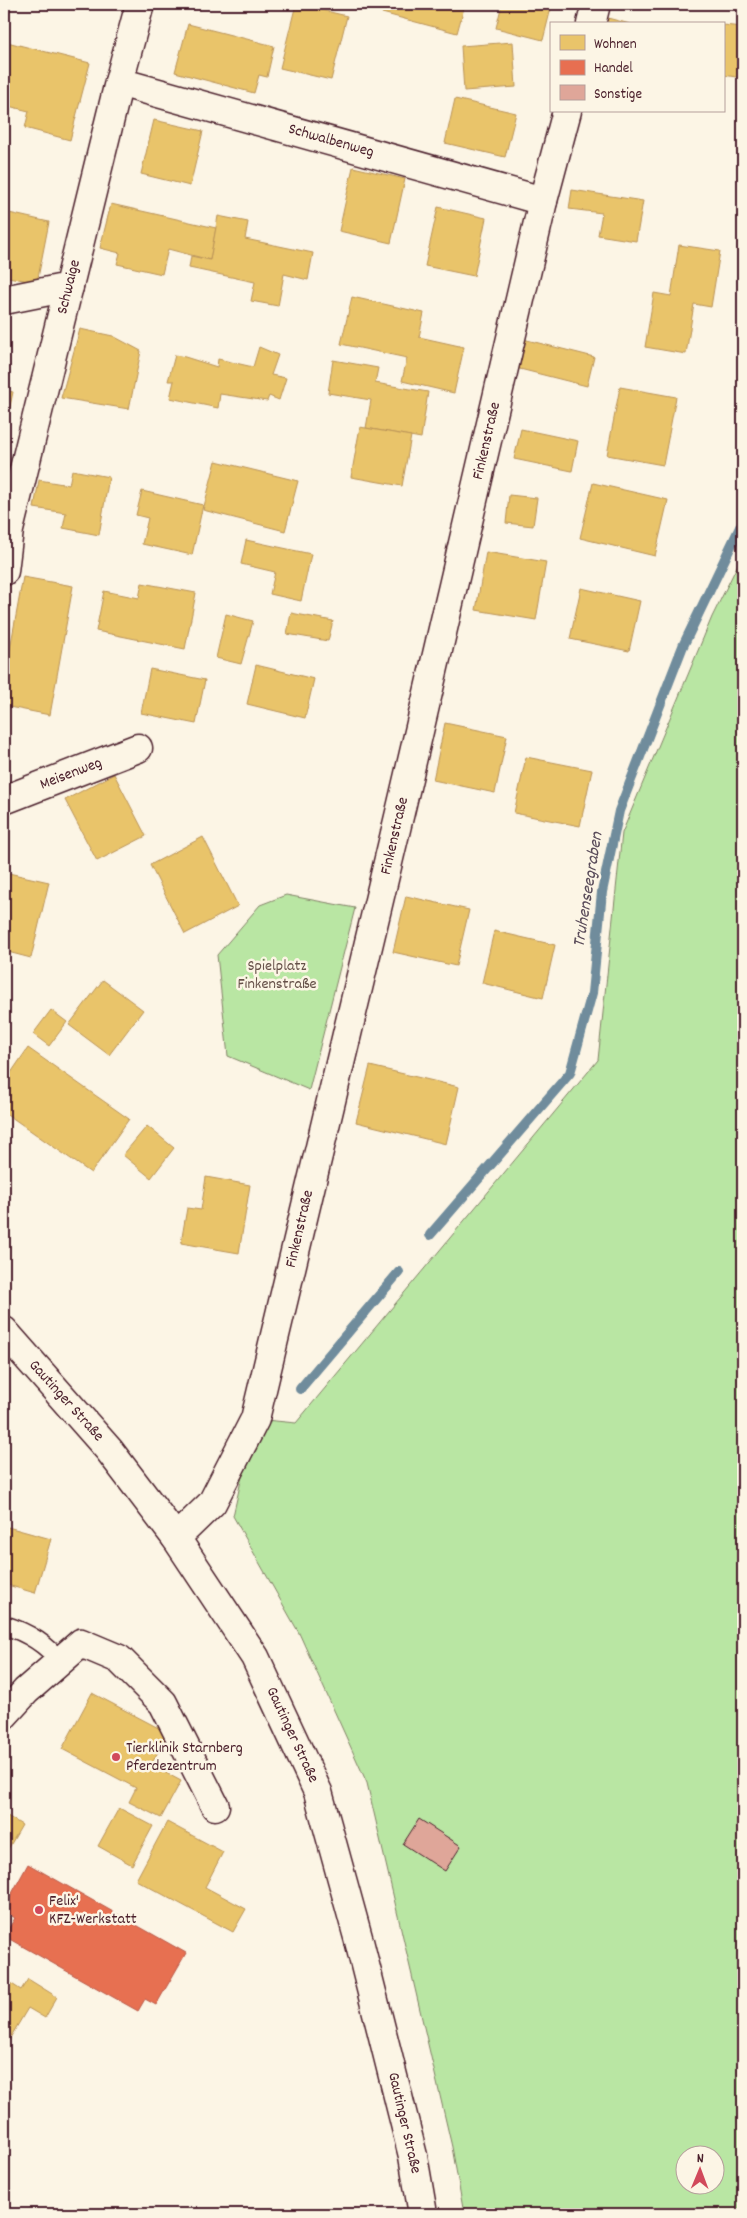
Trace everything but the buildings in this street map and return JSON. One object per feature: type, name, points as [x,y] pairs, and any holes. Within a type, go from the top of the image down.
[{"type":"street","name":"Schwaige","points":[[4,571],[9,530],[119,82],[140,4]]},
{"type":"street","points":[[592,22],[596,4]]},
{"type":"street","name":"Schwalbenweg","points":[[119,82],[543,200]]},
{"type":"street","name":"Finkenstraße","points":[[176,1538],[212,1503],[255,1419],[402,804],[543,200],[567,112]]},
{"type":"street","points":[[4,300],[69,287]]},
{"type":"street","name":"Meisenweg","points":[[4,800],[138,748]]},
{"type":"street","name":"Gautinger Straße","points":[[4,1332],[109,1450],[176,1538],[255,1657],[318,1792],[359,1941],[413,2156],[422,2214]]},
{"type":"street","points":[[4,1715],[26,1691],[81,1643],[119,1659],[163,1703],[215,1806]]},
{"type":"lane","points":[[4,1625],[22,1631],[51,1650],[60,1662]]},
{"type":"green space","points":[[743,554],[743,2214],[464,2214],[452,2147],[367,1783],[299,1633],[233,1516],[255,1419],[296,1423],[598,1060],[622,833],[712,617]]},
{"type":"green space","name":"Spielplatz Finkenstraße","points":[[286,895],[355,908],[309,1090],[228,1056],[217,955],[260,905]]},
{"type":"waterway","name":"Truhenseegraben","points":[[430,1235],[570,1073],[592,993],[602,892],[619,811],[683,646],[743,521]]},
{"type":"waterway","points":[[300,1389],[399,1272]]},
{"type":"place","name":"Tierklinik Starnberg Pferdezentrum","points":[[116,1757]]},
{"type":"place","name":"Felix' KFZ-Werkstatt","points":[[39,1910]]}]
